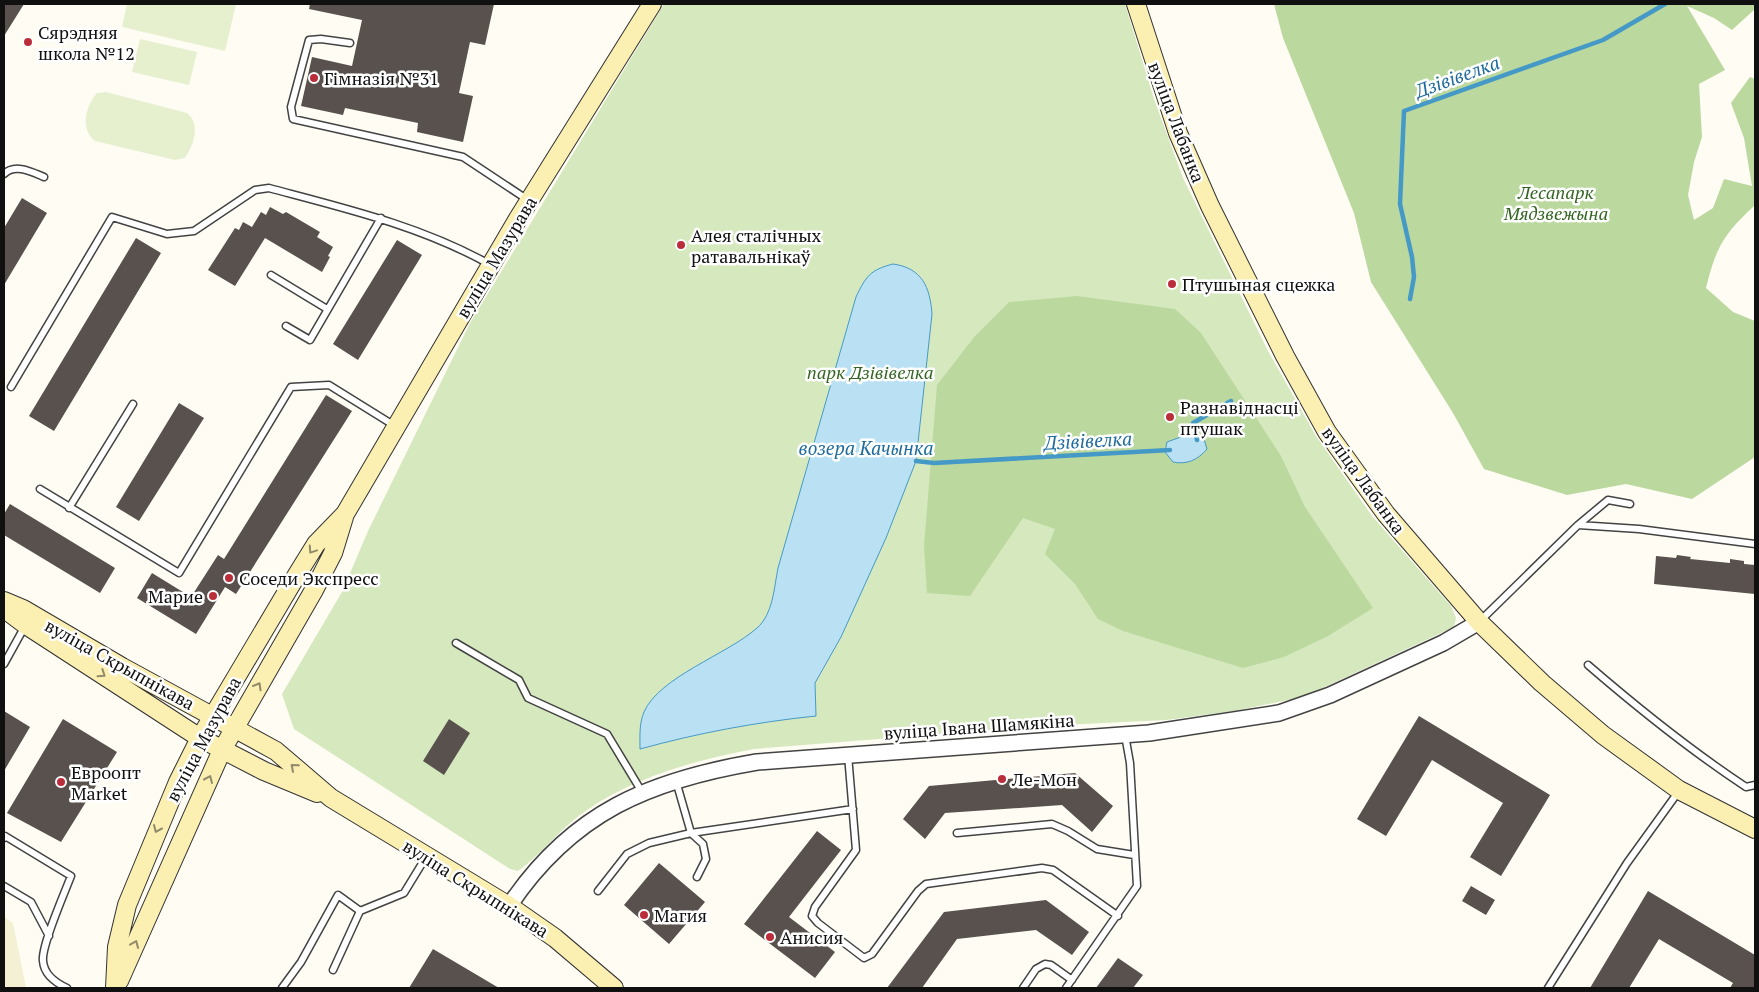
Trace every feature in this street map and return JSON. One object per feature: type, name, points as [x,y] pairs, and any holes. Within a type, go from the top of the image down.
[{"type":"main road","name":"вуліца Мазурава","points":[[116,988],[117,947],[127,904],[162,818],[200,738],[316,544],[345,514],[529,200],[652,4]]},
{"type":"main road","name":"вуліца Лабанка","points":[[1136,4],[1178,133],[1210,206],[1285,356],[1327,432],[1386,514],[1479,622],[1542,683],[1603,735],[1679,790],[1755,828]]},
{"type":"main road","name":"вуліца Мазурава","points":[[116,988],[222,750],[314,590],[333,553],[345,514]]},
{"type":"main road","name":"вуліца Скрыпнікава","points":[[4,601],[23,609],[276,751],[331,798],[509,906],[555,938],[614,988]]},
{"type":"main road","name":"вуліца Скрыпнікава","points":[[4,608],[26,625],[200,738],[264,772],[331,798]]},
{"type":"street","name":"вуліца Івана Шамякіна","points":[[509,906],[533,872],[568,838],[608,809],[642,792],[675,780],[706,771],[757,762],[1125,735],[1188,728],[1279,713],[1330,695],[1443,643],[1479,622]]},
{"type":"lane","points":[[350,43],[321,39],[309,40],[291,107],[293,119],[463,157],[529,200]]},
{"type":"lane","points":[[4,174],[6,171],[20,168],[44,177]]},
{"type":"lane","points":[[11,387],[112,217],[167,234],[194,231],[206,225],[255,190],[269,188],[381,218],[468,252],[490,265]]},
{"type":"lane","points":[[286,326],[310,340],[381,218]]},
{"type":"lane","points":[[271,274],[327,309]]},
{"type":"lane","points":[[40,489],[179,573],[291,387],[329,385],[397,427]]},
{"type":"lane","points":[[69,508],[134,404]]},
{"type":"lane","points":[[1479,622],[1578,525],[1608,500],[1630,504]]},
{"type":"lane","points":[[1578,525],[1639,530],[1755,544]]},
{"type":"lane","points":[[4,664],[26,625]]},
{"type":"lane","points":[[456,643],[519,680],[528,698],[607,734],[642,792]]},
{"type":"lane","points":[[1588,665],[1641,711],[1696,754],[1746,787],[1755,785]]},
{"type":"lane","points":[[1066,988],[1118,916],[1137,886],[1130,763],[1125,735]]},
{"type":"lane","points":[[848,754],[856,850],[815,907],[812,916],[818,923],[864,958],[872,954],[918,891],[926,884],[1042,868],[1053,870],[1118,916]]},
{"type":"lane","points":[[675,780],[691,833],[703,844],[706,859],[697,877]]},
{"type":"lane","points":[[1548,988],[1627,863],[1679,790]]},
{"type":"lane","points":[[598,891],[627,854],[649,843],[691,833],[853,809]]},
{"type":"lane","points":[[957,833],[1052,824],[1068,831],[1097,849],[1134,855]]},
{"type":"lane","points":[[4,838],[5,836],[71,876],[42,960],[48,974],[57,984],[67,988]]},
{"type":"lane","points":[[333,970],[360,911],[404,894],[426,856]]},
{"type":"lane","points":[[4,886],[31,902],[49,936]]},
{"type":"lane","points":[[282,988],[301,962],[338,895],[360,911]]},
{"type":"lane","points":[[1023,988],[1036,969],[1045,964],[1051,965],[1072,980]]},
{"type":"shaded area","points":[[4,917],[13,923],[26,988],[4,988]]},
{"type":"green space","points":[[127,4],[236,4],[225,51],[122,27]]},
{"type":"green space","name":"парк Дзівівелка","points":[[664,4],[1125,4],[1154,99],[1183,178],[1268,351],[1316,436],[1372,516],[1451,606],[1456,618],[1454,627],[1303,697],[1234,711],[1166,720],[1042,726],[754,749],[710,758],[647,779],[606,798],[578,817],[518,871],[510,869],[294,729],[282,694],[342,592],[368,531],[470,323]]},
{"type":"green space","name":"Лесапарк Мядзвежына","points":[[1274,4],[1755,4],[1755,9],[1732,30],[1714,18],[1687,6],[1725,70],[1699,84],[1702,137],[1694,162],[1688,195],[1694,220],[1713,208],[1724,179],[1752,186],[1744,138],[1731,103],[1750,77],[1755,79],[1755,205],[1736,224],[1723,242],[1718,251],[1706,288],[1733,312],[1755,321],[1755,457],[1692,499],[1626,484],[1567,495],[1484,469],[1453,413],[1371,282],[1354,213],[1283,38]]},
{"type":"green space","points":[[140,39],[197,52],[189,85],[132,72]]},
{"type":"green space","points":[[106,92],[187,113],[194,123],[195,135],[185,158],[175,160],[95,141],[87,130],[87,111],[97,93]]},
{"type":"green space","points":[[1077,296],[1175,309],[1201,333],[1281,456],[1305,507],[1373,608],[1328,636],[1284,657],[1243,668],[1123,631],[1098,619],[1075,584],[1045,554],[1055,529],[1023,518],[970,596],[927,593],[924,546],[937,385],[975,336],[1009,302]]},
{"type":"water","name":"возера Качынка","points":[[893,264],[903,266],[918,274],[923,280],[931,304],[932,314],[916,461],[886,538],[841,637],[815,683],[816,716],[728,729],[640,749],[641,721],[652,699],[679,677],[744,638],[757,628],[766,616],[770,608],[778,568],[856,297],[870,275],[879,269]]},
{"type":"water","points":[[1189,434],[1203,436],[1207,449],[1191,461],[1183,463],[1173,462],[1165,452],[1167,442]]},
{"type":"building","points":[[4,4],[24,4],[4,36]]},
{"type":"building","points":[[310,4],[494,4],[485,45],[470,42],[459,93],[473,96],[463,142],[417,132],[418,123],[345,108],[343,115],[301,106],[312,57],[352,66],[362,20],[309,9]]},
{"type":"building","points":[[22,198],[47,213],[4,285],[4,228]]},
{"type":"building","points":[[270,207],[283,214],[286,212],[320,232],[317,237],[333,247],[322,272],[265,238],[235,286],[208,270],[235,228],[239,230],[243,222],[252,227],[261,212],[266,215]]},
{"type":"building","points":[[136,238],[161,253],[54,431],[29,416]]},
{"type":"building","points":[[397,240],[422,255],[358,360],[333,344]]},
{"type":"building","points":[[326,395],[352,411],[236,594],[225,587],[196,634],[137,598],[152,573],[191,597],[218,555],[224,559]]},
{"type":"building","points":[[179,403],[204,418],[139,521],[116,507]]},
{"type":"building","points":[[10,504],[115,568],[100,593],[4,535],[4,514]]},
{"type":"building","points":[[1677,555],[1691,557],[1690,559],[1730,563],[1730,559],[1744,561],[1744,564],[1755,565],[1755,594],[1654,584],[1656,556],[1676,558]]},
{"type":"building","points":[[4,711],[30,727],[4,771]]},
{"type":"building","points":[[1419,716],[1550,795],[1501,876],[1470,857],[1503,803],[1432,760],[1386,836],[1357,819]]},
{"type":"building","name":"Евроопт Market","points":[[63,719],[117,752],[61,842],[7,813]]},
{"type":"building","points":[[449,719],[470,733],[444,775],[423,761]]},
{"type":"building","points":[[1075,773],[1113,806],[1092,832],[1062,805],[945,813],[925,839],[903,819],[929,786]]},
{"type":"building","points":[[817,831],[841,850],[789,917],[835,952],[815,978],[744,924]]},
{"type":"building","points":[[659,863],[705,902],[669,944],[624,905]]},
{"type":"building","points":[[1471,886],[1495,900],[1486,915],[1462,901]]},
{"type":"building","points":[[1648,891],[1755,955],[1755,988],[1730,988],[1733,983],[1659,939],[1629,988],[1590,988]]},
{"type":"building","points":[[1046,900],[1089,932],[1072,955],[1036,930],[957,939],[922,988],[887,988],[944,912]]},
{"type":"building","points":[[433,949],[499,988],[409,988]]},
{"type":"building","points":[[1118,958],[1143,975],[1133,988],[1096,988]]},
{"type":"waterway","name":"Дзівівелка","points":[[1410,299],[1414,277],[1412,257],[1400,204],[1404,111],[1603,40],[1665,4]]},
{"type":"waterway","name":"Дзівівелка","points":[[1197,440],[1193,423],[1231,401]]},
{"type":"waterway","name":"Дзівівелка","points":[[916,461],[934,463],[1170,450]]},
{"type":"place","name":"Сярэдняя школа №12","points":[[28,42]]},
{"type":"place","name":"Гімназія №31","points":[[314,78]]},
{"type":"place","name":"Алея сталічных ратавальнікаў","points":[[681,245]]},
{"type":"place","name":"Птушыная сцежка","points":[[1172,284]]},
{"type":"place","name":"Разнавіднасці птушак","points":[[1170,417]]},
{"type":"place","name":"Соседи Экспресс","points":[[229,578]]},
{"type":"place","name":"Марие","points":[[213,596]]},
{"type":"place","name":"Ле-Мон","points":[[1002,779]]},
{"type":"place","name":"Евроопт Market","points":[[61,782]]},
{"type":"place","name":"Магия","points":[[644,915]]},
{"type":"place","name":"Анисия","points":[[770,937]]}]
